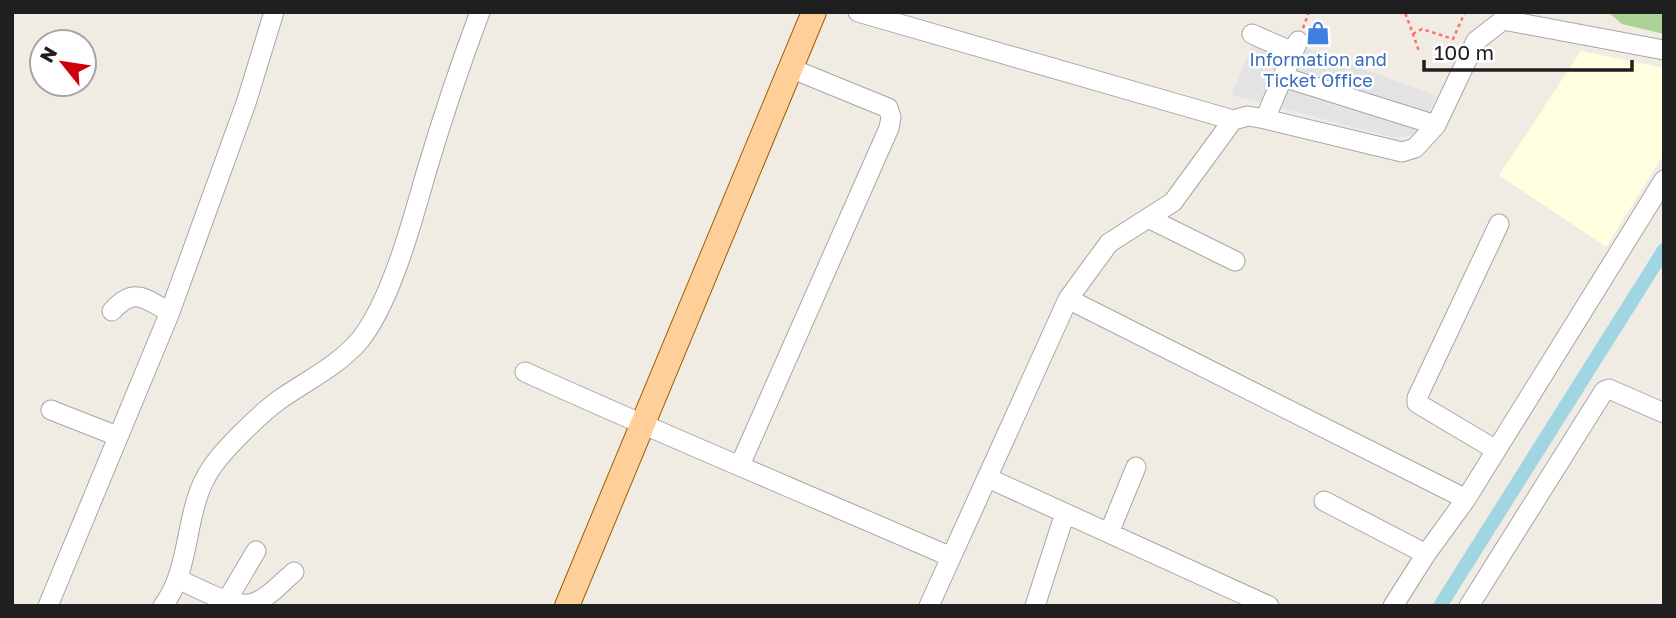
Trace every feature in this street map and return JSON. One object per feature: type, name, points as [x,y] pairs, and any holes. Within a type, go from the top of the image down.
[{"type":"main road","points":[[567,606],[814,12]]},
{"type":"street","points":[[48,606],[170,312],[246,103],[274,12]]},
{"type":"street","points":[[163,606],[178,579],[187,532],[202,483],[213,466],[279,400],[301,388],[341,359],[360,340],[372,320],[407,239],[453,83],[480,12]]},
{"type":"street","points":[[858,12],[1233,120],[1248,116],[1265,119],[1402,152],[1415,148],[1436,125],[1476,41],[1503,20],[1664,50]]},
{"type":"street","points":[[1252,34],[1295,46],[1265,119]]},
{"type":"street","points":[[740,465],[889,128],[891,117],[888,108],[790,68]]},
{"type":"street","points":[[1283,77],[1436,125]]},
{"type":"street","points":[[929,606],[1068,299],[1110,243],[1173,202],[1233,120]]},
{"type":"street","points":[[1393,606],[1466,499],[1664,180]]},
{"type":"street","points":[[1148,218],[1235,261]]},
{"type":"street","points":[[1496,450],[1417,403],[1417,398],[1499,224]]},
{"type":"street","points":[[112,311],[123,299],[132,295],[170,312]]},
{"type":"street","points":[[1068,299],[1466,499]]},
{"type":"street","points":[[525,372],[951,557]]},
{"type":"street","points":[[1469,606],[1604,391],[1609,389],[1664,413]]},
{"type":"street","points":[[51,410],[117,436]]},
{"type":"street","points":[[1109,533],[1136,467]]},
{"type":"street","points":[[988,478],[1269,606]]},
{"type":"street","points":[[1324,501],[1426,554]]},
{"type":"street","points":[[1035,606],[1065,513]]},
{"type":"street","points":[[228,600],[256,551]]},
{"type":"street","points":[[178,579],[228,600],[248,604],[266,596],[294,572]]},
{"type":"path","points":[[1398,12],[1406,14],[1419,51]]},
{"type":"path","points":[[1413,34],[1423,29],[1453,38],[1465,12]]},
{"type":"shaded area","points":[[1258,30],[1437,96],[1417,133],[1391,137],[1232,95]]},
{"type":"shaded area","points":[[1581,51],[1664,68],[1664,154],[1606,247],[1499,175]]},
{"type":"green space","points":[[1608,12],[1664,12],[1664,34],[1622,24]]},
{"type":"waterway","points":[[1440,606],[1664,250]]},
{"type":"place","name":"Information and Ticket Office","points":[[1318,33]]}]
